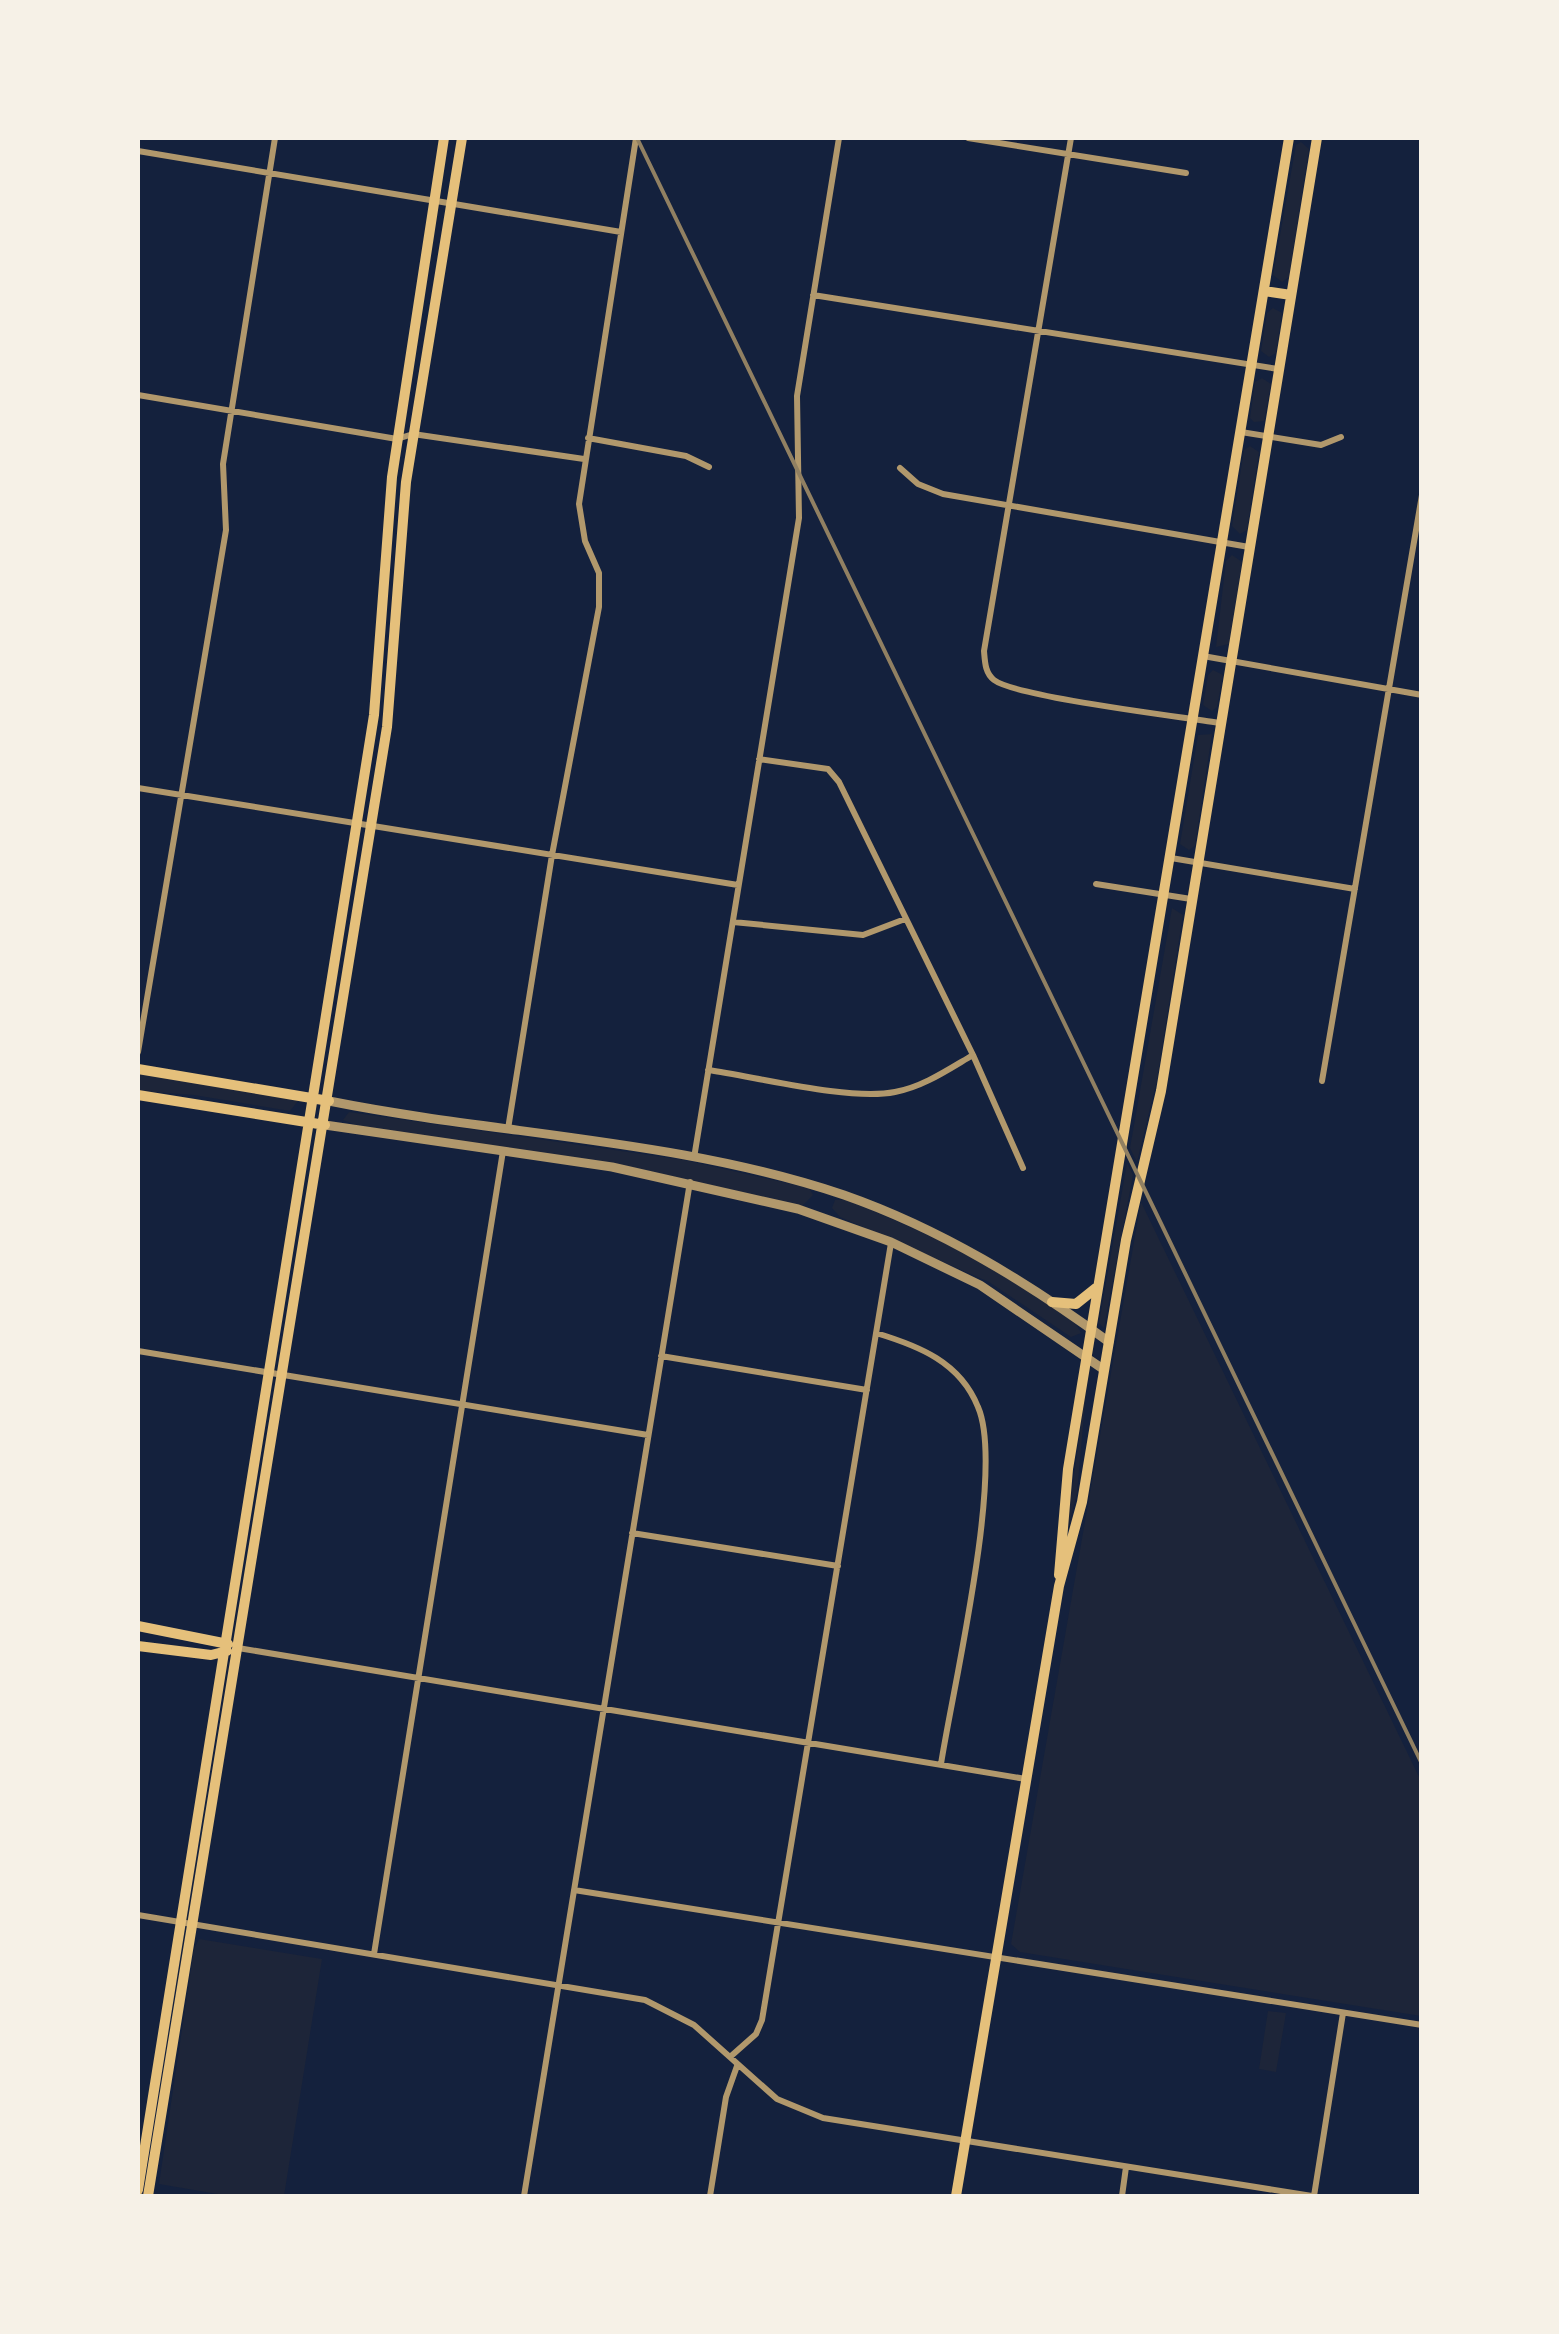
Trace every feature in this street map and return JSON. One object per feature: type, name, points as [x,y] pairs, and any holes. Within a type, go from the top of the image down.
[{"type":"main road","points":[[148,2196],[224,1647],[379,676],[386,533],[397,440],[444,138]]},
{"type":"main road","points":[[138,2194],[238,1648],[326,1125],[393,680],[399,549],[413,434],[462,138]]},
{"type":"main road","points":[[1059,1586],[1059,1539],[1086,1357],[1289,138]]},
{"type":"main road","points":[[956,2196],[1059,1586],[1085,1486],[1135,1194],[1161,1091],[1317,138]]},
{"type":"main road","points":[[1264,291],[1292,295]]},
{"type":"main road","points":[[138,1069],[329,1101]]},
{"type":"main road","points":[[138,1094],[326,1125]]},
{"type":"main road","points":[[1052,1302],[1086,1300],[1099,1283]]},
{"type":"main road","points":[[138,1626],[238,1648]]},
{"type":"main road","points":[[138,1646],[211,1655],[224,1647]]},
{"type":"street","points":[[138,1052],[226,530],[223,464],[276,138]]},
{"type":"street","points":[[508,1129],[552,855],[599,607],[599,573],[579,520],[584,459],[636,138]]},
{"type":"street","points":[[694,1159],[798,518],[797,396],[838,138]]},
{"type":"street","points":[[968,138],[1186,174]]},
{"type":"street","points":[[1071,138],[984,651],[986,670],[996,682],[1222,723]]},
{"type":"street","points":[[138,151],[268,176],[621,232]]},
{"type":"street","points":[[813,295],[1280,369]]},
{"type":"street","points":[[138,395],[397,440],[413,434],[584,459]]},
{"type":"street","points":[[1240,432],[1321,444],[1340,437]]},
{"type":"street","points":[[588,438],[686,456],[709,467]]},
{"type":"street","points":[[900,468],[918,484],[944,494],[1250,547]]},
{"type":"street","points":[[1322,1081],[1422,495]]},
{"type":"street","points":[[1203,656],[1422,694]]},
{"type":"street","points":[[759,759],[828,769],[840,782],[974,1055],[1023,1168]]},
{"type":"street","points":[[138,788],[738,885]]},
{"type":"street","points":[[1171,858],[1355,889]]},
{"type":"street","points":[[1096,884],[1192,899]]},
{"type":"street","points":[[733,922],[863,935],[906,919]]},
{"type":"street","points":[[708,1070],[862,1093],[894,1092],[920,1084],[974,1055]]},
{"type":"street","points":[[329,1101],[694,1159],[804,1182],[877,1208],[956,1244],[1109,1342]]},
{"type":"street","points":[[326,1125],[690,1182],[798,1209],[891,1242],[980,1285],[1102,1369]]},
{"type":"street","points":[[374,1954],[504,1150]]},
{"type":"street","points":[[524,2196],[690,1182]]},
{"type":"street","points":[[730,2058],[760,2028],[891,1242]]},
{"type":"street","points":[[876,1333],[908,1342],[950,1368],[978,1406],[988,1445],[984,1502],[940,1764]]},
{"type":"street","points":[[138,1352],[648,1434]]},
{"type":"street","points":[[661,1356],[866,1390]]},
{"type":"street","points":[[632,1533],[838,1566]]},
{"type":"street","points":[[238,1648],[1026,1779]]},
{"type":"street","points":[[574,1890],[1422,2025]]},
{"type":"street","points":[[138,1915],[559,1984],[660,2005],[704,2032],[777,2099],[852,2126],[1313,2196],[1343,2013]]},
{"type":"street","points":[[710,2196],[726,2097],[738,2065]]},
{"type":"street","points":[[1122,2196],[1126,2167]]},
{"type":"shaded area","points":[[1301,142],[1309,149],[1289,277],[1282,282],[1273,275],[1296,145]]},
{"type":"shaded area","points":[[1273,308],[1282,313],[1276,353],[1269,357],[1261,351],[1267,313]]},
{"type":"shaded area","points":[[1262,378],[1271,384],[1264,421],[1254,422],[1250,418],[1255,382]]},
{"type":"shaded area","points":[[1250,446],[1259,452],[1247,530],[1240,534],[1232,526],[1244,450]]},
{"type":"shaded area","points":[[1232,555],[1242,562],[1229,644],[1216,647],[1226,561]]},
{"type":"shaded area","points":[[1213,670],[1223,675],[1217,707],[1212,711],[1203,705],[1208,675]]},
{"type":"shaded area","points":[[1212,734],[1195,846],[1189,850],[1180,844],[1198,735]]},
{"type":"shaded area","points":[[1172,908],[1183,915],[1157,1080],[1137,1162],[1130,1148]]},
{"type":"shaded area","points":[[138,1072],[292,1096],[298,1101],[290,1111],[194,1095],[138,1091]]},
{"type":"shaded area","points":[[349,1112],[684,1160],[809,1188],[813,1195],[802,1206],[631,1167],[364,1128],[343,1120]]},
{"type":"shaded area","points":[[1127,1163],[1133,1175],[1104,1328],[1099,1323]]},
{"type":"shaded area","points":[[835,1200],[846,1200],[900,1222],[1012,1278],[1068,1317],[1081,1333],[1071,1337],[989,1282],[840,1217],[832,1208]]},
{"type":"shaded area","points":[[1141,1202],[1421,1781],[1421,2016],[1020,1952],[1011,1944]]},
{"type":"shaded area","points":[[1087,1381],[1077,1493],[1065,1540]]},
{"type":"shaded area","points":[[199,1939],[322,1959],[284,2196],[229,2196],[159,2184],[194,1949]]},
{"type":"shaded area","points":[[1268,2011],[1286,2013],[1276,2072],[1259,2069]]},
{"type":"railway","points":[[637,138],[1422,1764]]}]
